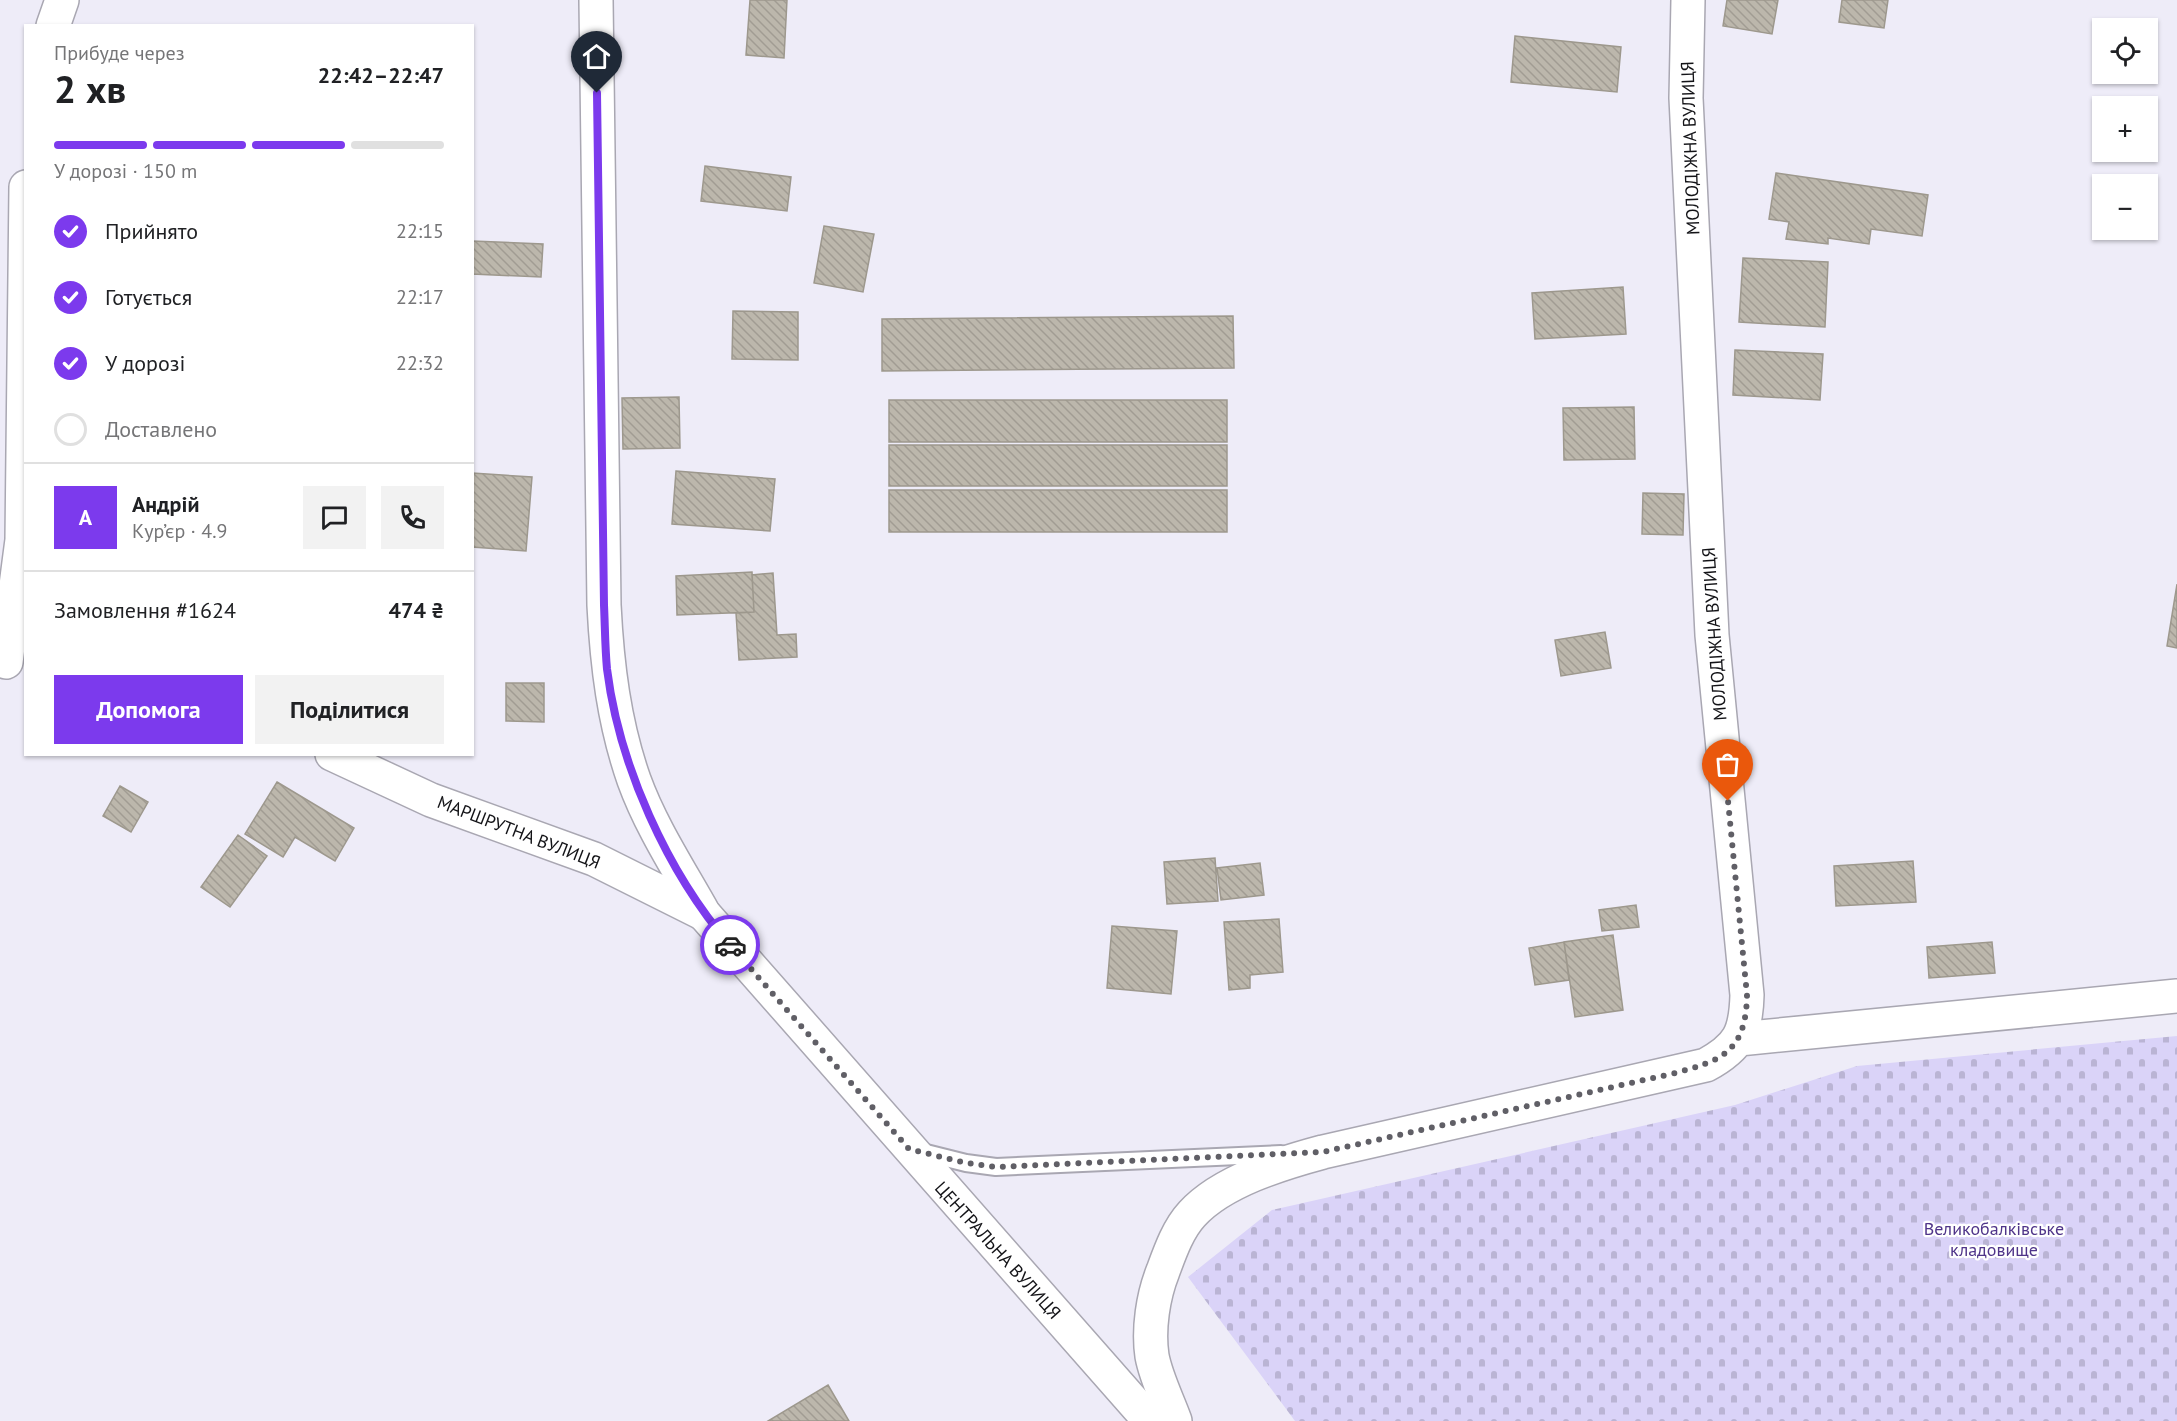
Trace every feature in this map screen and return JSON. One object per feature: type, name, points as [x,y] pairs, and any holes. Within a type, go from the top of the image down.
[{"type":"street","points":[[54,24],[62,0]]},
{"type":"street","name":"ЦЕНТРАЛЬНА ВУЛИЦЯ","points":[[596,0],[604,605],[607,669],[634,780],[654,824],[704,914],[1150,1421]]},
{"type":"street","name":"МОЛОДІЖНА ВУЛИЦЯ","points":[[1688,0],[1686,98],[1712,634],[1747,995],[1746,1018],[1740,1039]]},
{"type":"street","points":[[10,661],[22,540],[24,364]]},
{"type":"street","name":"МАРШРУТНА ВУЛИЦЯ","points":[[336,756],[431,800],[594,859],[704,914]]},
{"type":"street","points":[[1175,1421],[1152,1357],[1152,1318],[1157,1285],[1172,1247],[1192,1214],[1229,1187],[1273,1166],[1323,1152],[1706,1065],[1726,1054],[1740,1039],[2177,996]]},
{"type":"lane","points":[[909,1149],[966,1163],[996,1167],[1323,1152]]},
{"type":"green space","name":"Великобалківське кладовище","points":[[2177,1036],[2177,1421],[1295,1421],[1188,1277],[1272,1210],[1735,1105],[1857,1066]]},
{"type":"building","points":[[750,0],[787,0],[784,58],[746,55]]},
{"type":"building","points":[[1727,0],[1778,0],[1772,34],[1723,26]]},
{"type":"building","points":[[1842,0],[1888,0],[1884,28],[1839,22]]},
{"type":"building","points":[[1515,36],[1621,47],[1617,92],[1511,82]]},
{"type":"building","points":[[705,166],[791,177],[787,211],[701,201]]},
{"type":"building","points":[[1776,173],[1928,195],[1922,236],[1871,229],[1869,244],[1828,238],[1828,244],[1786,239],[1789,222],[1769,219]]},
{"type":"building","points":[[824,226],[874,234],[863,292],[814,283]]},
{"type":"building","points":[[474,241],[543,244],[541,277],[474,274]]},
{"type":"building","points":[[1743,258],[1828,262],[1825,327],[1739,322]]},
{"type":"building","points":[[1623,287],[1626,334],[1535,339],[1532,293]]},
{"type":"building","points":[[733,311],[798,312],[798,360],[732,359]]},
{"type":"building","points":[[1233,316],[1234,368],[882,371],[882,319]]},
{"type":"building","points":[[1735,350],[1823,354],[1820,400],[1733,395]]},
{"type":"building","points":[[679,397],[680,448],[623,449],[622,398]]},
{"type":"building","points":[[889,400],[1227,400],[1227,442],[889,442]]},
{"type":"building","points":[[1634,407],[1635,459],[1564,460],[1563,408]]},
{"type":"building","points":[[889,445],[1227,445],[1227,486],[889,486]]},
{"type":"building","points":[[676,471],[775,479],[770,531],[672,524]]},
{"type":"building","points":[[474,473],[532,477],[526,551],[474,547]]},
{"type":"building","points":[[889,490],[1227,490],[1227,532],[889,532]]},
{"type":"building","points":[[1643,493],[1684,494],[1683,535],[1642,534]]},
{"type":"building","points":[[752,572],[754,612],[677,615],[676,576]]},
{"type":"building","points":[[773,573],[777,635],[796,634],[797,657],[739,660],[736,613],[754,612],[752,575]]},
{"type":"building","points":[[2177,584],[2177,648],[2167,646]]},
{"type":"building","points":[[1605,632],[1611,668],[1561,676],[1555,640]]},
{"type":"building","points":[[506,683],[544,683],[544,722],[506,721]]},
{"type":"building","points":[[277,782],[354,828],[335,861],[295,837],[283,857],[245,834]]},
{"type":"building","points":[[120,786],[148,802],[131,832],[103,816]]},
{"type":"building","points":[[238,835],[267,856],[230,907],[201,887]]},
{"type":"building","points":[[1215,858],[1218,901],[1167,904],[1164,862]]},
{"type":"building","points":[[1913,861],[1916,902],[1836,906],[1834,866]]},
{"type":"building","points":[[1260,863],[1264,895],[1221,900],[1217,868]]},
{"type":"building","points":[[1636,905],[1639,927],[1602,931],[1599,910]]},
{"type":"building","points":[[1279,919],[1283,972],[1250,975],[1250,988],[1229,990],[1224,922]]},
{"type":"building","points":[[1112,926],[1177,931],[1171,994],[1107,988]]},
{"type":"building","points":[[1613,935],[1623,1010],[1575,1017],[1564,942]]},
{"type":"building","points":[[1564,942],[1569,980],[1535,985],[1529,948]]},
{"type":"building","points":[[1992,942],[1995,973],[1929,978],[1927,947]]},
{"type":"building","points":[[828,1385],[849,1421],[768,1421]]},
{"type":"way so far","points":[[730,945],[909,1149],[966,1163],[996,1167],[1323,1152],[1671,1074],[1706,1065],[1726,1054],[1740,1039],[1746,1018],[1747,995],[1728,801]]},
{"type":"route","points":[[597,93],[604,605],[607,669],[619,726],[634,780],[654,824],[704,914],[730,945]]}]
